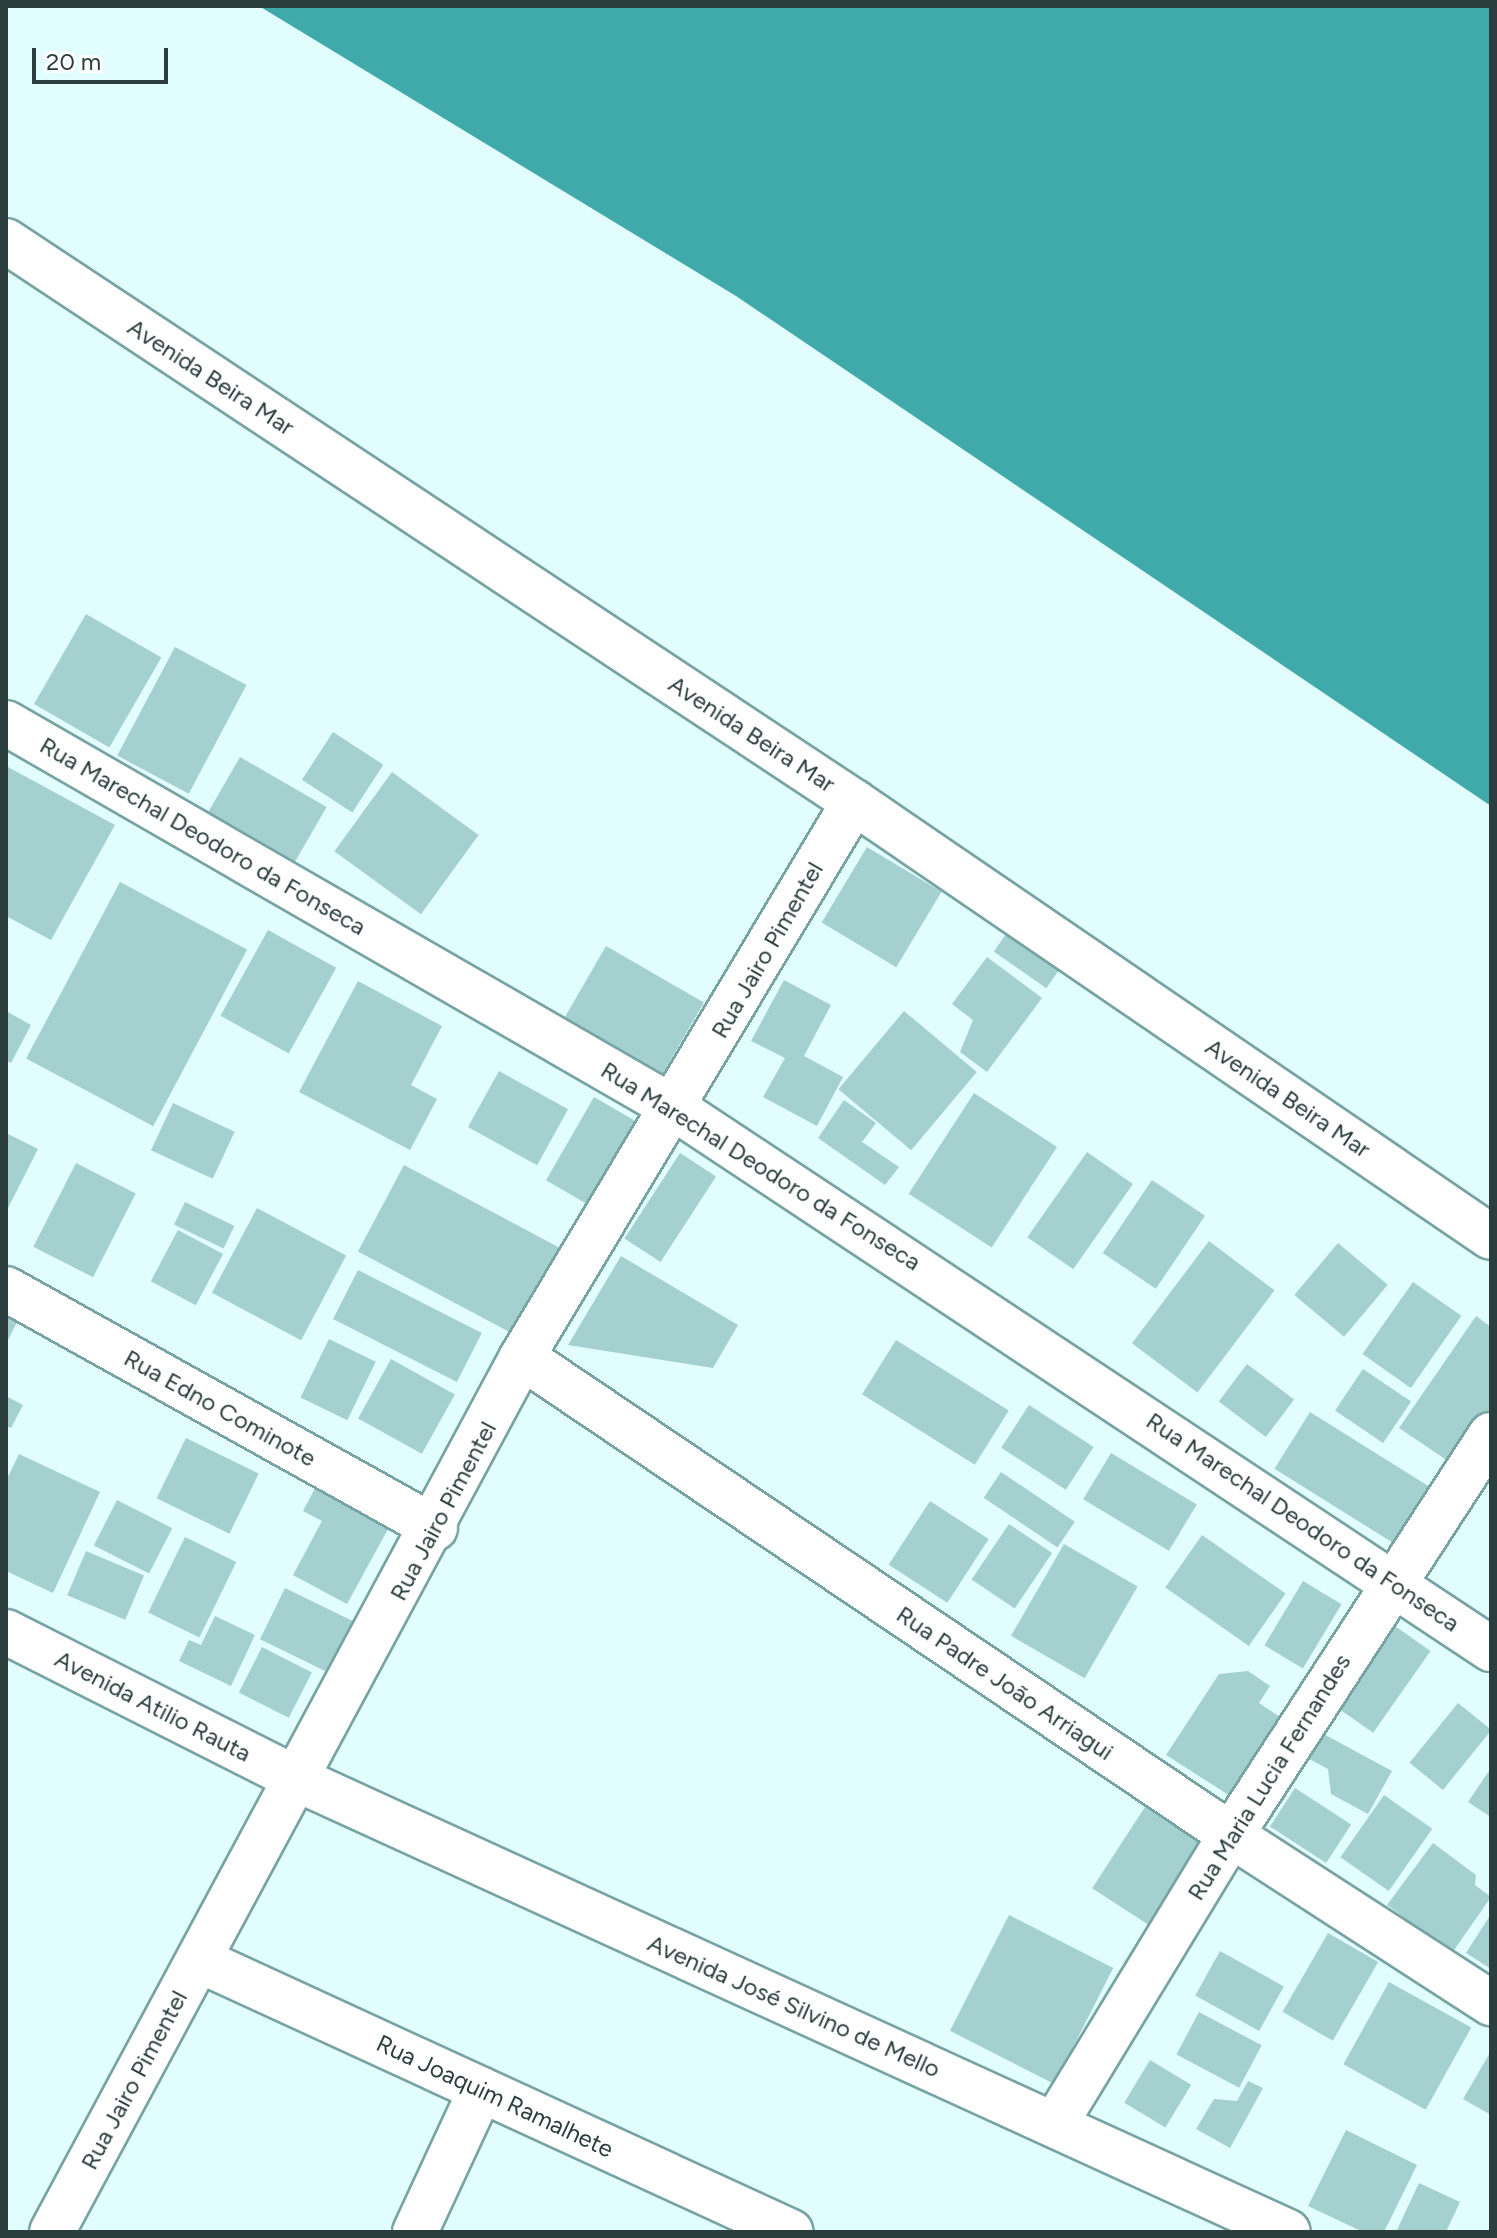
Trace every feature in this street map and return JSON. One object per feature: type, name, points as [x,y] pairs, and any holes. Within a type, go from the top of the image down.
[{"type":"street","name":"Avenida Beira Mar","points":[[6,241],[854,802],[1491,1237]]},
{"type":"street","name":"Rua Marechal Deodoro da Fonseca","points":[[6,723],[674,1108],[1393,1580],[1491,1649]]},
{"type":"street","name":"Rua Jairo Pimentel","points":[[52,2232],[435,1528],[522,1357],[674,1108],[854,802]]},
{"type":"street","name":"Rua Edno Cominote","points":[[6,1289],[435,1528]]},
{"type":"street","name":"Rua Padre João Arriagui","points":[[522,1357],[1231,1835],[1491,2003]]},
{"type":"street","name":"Rua Maria Lucia Fernandes","points":[[1055,2124],[1231,1835],[1393,1580],[1491,1435]]},
{"type":"street","name":"Avenida Atilio Rauta","points":[[6,1632],[299,1780]]},
{"type":"street","name":"Avenida José Silvino de Mello","points":[[299,1780],[1288,2232]]},
{"type":"street","name":"Rua Joaquim Ramalhete","points":[[199,1960],[791,2232]]},
{"type":"street","points":[[415,2232],[481,2090]]},
{"type":"water","points":[[259,6],[1491,6],[1491,806],[736,296]]},
{"type":"building","points":[[86,614],[161,658],[109,748],[34,704]]},
{"type":"building","points":[[175,647],[247,685],[189,794],[117,756]]},
{"type":"building","points":[[333,732],[383,765],[352,812],[302,780]]},
{"type":"building","points":[[240,757],[327,807],[295,862],[208,812]]},
{"type":"building","points":[[6,766],[115,825],[51,940],[6,916]]},
{"type":"building","points":[[392,772],[479,835],[421,914],[334,851]]},
{"type":"building","points":[[867,847],[942,892],[896,967],[822,922]]},
{"type":"building","points":[[120,882],[247,950],[153,1126],[26,1059]]},
{"type":"building","points":[[1011,927],[1063,964],[1046,988],[994,952]]},
{"type":"building","points":[[268,930],[336,968],[289,1054],[220,1016]]},
{"type":"building","points":[[606,946],[704,1002],[663,1074],[565,1017]]},
{"type":"building","points":[[987,957],[1042,998],[987,1072],[960,1052],[973,1020],[952,1004]]},
{"type":"building","points":[[784,980],[831,1005],[804,1056],[843,1077],[817,1126],[763,1097],[785,1058],[751,1041]]},
{"type":"building","points":[[358,981],[442,1026],[411,1085],[437,1099],[410,1150],[299,1092]]},
{"type":"building","points":[[6,1011],[31,1025],[11,1063],[6,1061]]},
{"type":"building","points":[[904,1011],[977,1072],[911,1150],[838,1089]]},
{"type":"building","points":[[499,1071],[568,1109],[537,1165],[468,1127]]},
{"type":"building","points":[[974,1093],[1057,1147],[992,1248],[909,1194]]},
{"type":"building","points":[[594,1097],[644,1126],[596,1209],[546,1180]]},
{"type":"building","points":[[844,1100],[876,1123],[862,1142],[899,1167],[885,1185],[818,1138]]},
{"type":"building","points":[[173,1103],[235,1132],[213,1179],[151,1150]]},
{"type":"building","points":[[6,1133],[38,1149],[6,1212]]},
{"type":"building","points":[[1087,1152],[1133,1184],[1073,1269],[1027,1237]]},
{"type":"building","points":[[680,1153],[716,1176],[661,1262],[624,1239]]},
{"type":"building","points":[[76,1163],[136,1193],[93,1277],[33,1247]]},
{"type":"building","points":[[404,1165],[573,1255],[527,1341],[358,1252]]},
{"type":"building","points":[[1152,1180],[1205,1216],[1156,1289],[1103,1253]]},
{"type":"building","points":[[185,1202],[234,1226],[223,1249],[174,1224]]},
{"type":"building","points":[[257,1208],[346,1255],[301,1340],[212,1293]]},
{"type":"building","points":[[178,1230],[223,1254],[196,1305],[151,1281]]},
{"type":"building","points":[[1209,1241],[1274,1290],[1197,1393],[1132,1343]]},
{"type":"building","points":[[1338,1243],[1388,1285],[1344,1337],[1294,1295]]},
{"type":"building","points":[[621,1256],[738,1325],[713,1368],[568,1345]]},
{"type":"building","points":[[358,1270],[482,1333],[457,1382],[333,1319]]},
{"type":"building","points":[[1413,1282],[1461,1316],[1411,1388],[1363,1354]]},
{"type":"building","points":[[6,1302],[23,1310],[6,1344]]},
{"type":"building","points":[[1476,1316],[1491,1327],[1491,1410],[1454,1465],[1399,1428]]},
{"type":"building","points":[[329,1339],[376,1362],[347,1420],[301,1397]]},
{"type":"building","points":[[896,1340],[1009,1410],[975,1465],[862,1394]]},
{"type":"building","points":[[391,1359],[455,1394],[422,1454],[358,1418]]},
{"type":"building","points":[[1247,1364],[1294,1400],[1266,1437],[1219,1402]]},
{"type":"building","points":[[1363,1369],[1411,1401],[1383,1443],[1335,1410]]},
{"type":"building","points":[[6,1396],[23,1405],[11,1428],[6,1426]]},
{"type":"building","points":[[1029,1405],[1094,1447],[1066,1490],[1001,1448]]},
{"type":"building","points":[[1310,1412],[1429,1486],[1393,1543],[1274,1469]]},
{"type":"building","points":[[186,1438],[259,1474],[229,1534],[157,1498]]},
{"type":"building","points":[[1111,1453],[1197,1505],[1169,1551],[1083,1499]]},
{"type":"building","points":[[19,1454],[100,1492],[53,1593],[6,1571],[6,1481]]},
{"type":"building","points":[[1001,1472],[1075,1522],[1057,1547],[984,1498]]},
{"type":"building","points":[[320,1479],[394,1518],[347,1604],[293,1575],[322,1521],[303,1511]]},
{"type":"building","points":[[117,1500],[172,1528],[149,1574],[94,1545]]},
{"type":"building","points":[[930,1501],[989,1539],[947,1603],[889,1565]]},
{"type":"building","points":[[1009,1524],[1052,1553],[1015,1609],[972,1580]]},
{"type":"building","points":[[1202,1535],[1286,1594],[1249,1646],[1165,1587]]},
{"type":"building","points":[[185,1537],[236,1562],[199,1637],[148,1612]]},
{"type":"building","points":[[1064,1544],[1138,1586],[1085,1678],[1011,1636]]},
{"type":"building","points":[[86,1551],[144,1576],[125,1620],[67,1595]]},
{"type":"building","points":[[1303,1581],[1342,1604],[1303,1668],[1264,1645]]},
{"type":"building","points":[[285,1588],[358,1624],[333,1675],[260,1639]]},
{"type":"building","points":[[215,1616],[255,1635],[231,1686],[179,1661],[189,1640],[201,1645]]},
{"type":"building","points":[[1392,1624],[1431,1651],[1373,1733],[1335,1706]]},
{"type":"building","points":[[262,1647],[312,1672],[289,1718],[239,1692]]},
{"type":"building","points":[[1248,1671],[1270,1686],[1259,1703],[1289,1723],[1238,1801],[1166,1755],[1219,1674]]},
{"type":"building","points":[[1458,1703],[1491,1731],[1443,1790],[1410,1763]]},
{"type":"building","points":[[1318,1731],[1392,1771],[1368,1814],[1331,1794],[1328,1769],[1304,1756]]},
{"type":"building","points":[[1491,1768],[1491,1817],[1468,1802]]},
{"type":"building","points":[[1295,1788],[1351,1824],[1326,1863],[1270,1827]]},
{"type":"building","points":[[1384,1795],[1432,1829],[1389,1891],[1340,1857]]},
{"type":"building","points":[[1145,1807],[1206,1847],[1153,1928],[1092,1888]]},
{"type":"building","points":[[1433,1843],[1476,1875],[1475,1885],[1491,1897],[1452,1953],[1387,1905]]},
{"type":"building","points":[[1491,1914],[1491,1969],[1466,1953]]},
{"type":"building","points":[[1009,1915],[1113,1968],[1054,2084],[950,2031]]},
{"type":"building","points":[[1328,1933],[1378,1962],[1333,2041],[1282,2012]]},
{"type":"building","points":[[1220,1951],[1284,1986],[1259,2031],[1195,1996]]},
{"type":"building","points":[[1389,1982],[1471,2028],[1426,2110],[1343,2064]]},
{"type":"building","points":[[1199,2012],[1262,2045],[1239,2088],[1176,2054]]},
{"type":"building","points":[[1491,2051],[1491,2115],[1463,2099]]},
{"type":"building","points":[[1150,2060],[1191,2085],[1165,2128],[1124,2103]]},
{"type":"building","points":[[1248,2081],[1263,2088],[1230,2148],[1196,2129],[1214,2099],[1237,2101]]},
{"type":"building","points":[[1346,2130],[1417,2165],[1384,2232],[1363,2232],[1308,2206]]},
{"type":"building","points":[[1419,2183],[1460,2202],[1446,2232],[1396,2232]]}]
